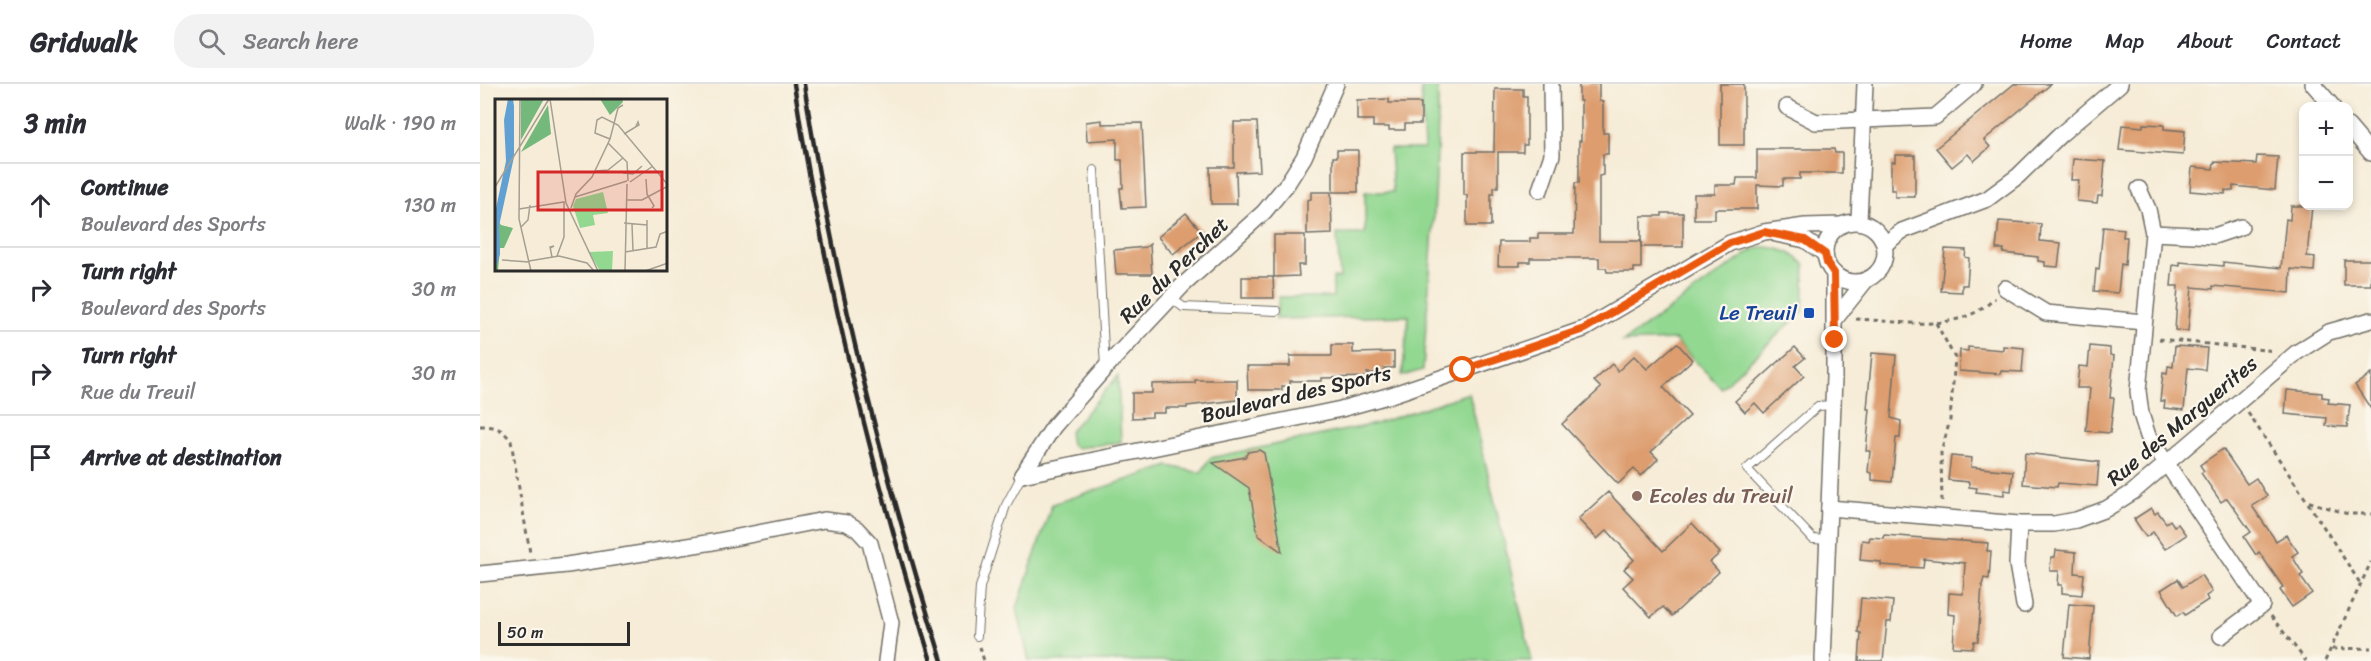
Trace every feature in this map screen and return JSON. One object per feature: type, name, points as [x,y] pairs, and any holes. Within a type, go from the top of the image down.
[{"type":"street","name":"Rue du Perchet","points":[[1022,475],[1054,426],[1105,368],[1171,298],[1264,212],[1287,184],[1304,157],[1336,84]]},
{"type":"street","points":[[1540,190],[1552,155],[1551,84]]},
{"type":"street","points":[[1859,221],[1865,84]]},
{"type":"street","points":[[1787,106],[1816,122],[1935,117],[1974,84]]},
{"type":"street","points":[[1885,244],[1902,231],[1987,199],[2018,176],[2060,135],[2120,84]]},
{"type":"street","points":[[2313,84],[2329,102]]},
{"type":"street","points":[[2353,131],[2371,153]]},
{"type":"street","points":[[2139,189],[2148,208],[2153,233],[2138,391],[2141,414],[2148,436],[2262,605],[2221,636]]},
{"type":"street","points":[[1859,221],[1876,229],[1885,244],[1884,262],[1874,276],[1866,280],[1852,282],[1834,273],[1827,263],[1825,254],[1829,237],[1842,225],[1859,221]]},
{"type":"street","name":"Boulevard des Sports","points":[[1022,475],[1341,409],[1391,395],[1584,329],[1730,243],[1764,232],[1805,226],[1842,225]]},
{"type":"street","points":[[2153,233],[2214,236],[2241,227]]},
{"type":"street","name":"Boulevard des Sports","points":[[1764,232],[1805,240],[1825,254]]},
{"type":"street","points":[[1823,661],[1836,318],[1834,273]]},
{"type":"street","points":[[1836,318],[1866,280]]},
{"type":"street","points":[[2005,288],[2046,313],[2143,329]]},
{"type":"street","name":"Rue des Marguerites","points":[[1829,508],[2019,524],[2054,524],[2076,520],[2106,509],[2133,492],[2296,353],[2329,332],[2371,320]]},
{"type":"street","points":[[480,573],[533,569],[713,543],[824,520],[847,522],[870,543],[891,623],[886,661]]},
{"type":"street","points":[[2019,524],[2017,564],[2024,604]]},
{"type":"lane","points":[[1094,170],[1105,368]]},
{"type":"lane","points":[[1171,298],[1183,307],[1277,310]]},
{"type":"lane","points":[[1828,540],[1813,539],[1747,469],[1818,406],[1833,405]]},
{"type":"lane","points":[[977,636],[980,587],[1006,505],[1022,475]]},
{"type":"path","points":[[1836,318],[1946,323],[1987,306],[2005,288]]},
{"type":"path","points":[[1936,323],[1955,358],[1950,420],[1941,453],[1941,516]]},
{"type":"path","points":[[2143,329],[2296,353]]},
{"type":"path","points":[[2240,401],[2361,583]]},
{"type":"path","points":[[480,426],[495,426],[505,432],[511,441],[533,569]]},
{"type":"path","points":[[2307,501],[2348,514],[2371,514]]},
{"type":"path","points":[[2325,661],[2371,562]]},
{"type":"path","points":[[2262,605],[2306,661]]},
{"type":"path","points":[[2332,649],[2371,648]]},
{"type":"green space","points":[[1421,84],[1438,84],[1433,227],[1423,370],[1402,376],[1409,316],[1276,319],[1279,297],[1333,297],[1333,278],[1340,278],[1337,234],[1365,234],[1365,192],[1393,192],[1390,149],[1424,149]]},
{"type":"green space","points":[[1763,247],[1786,252],[1805,265],[1803,311],[1721,388],[1675,340],[1623,342],[1751,251]]},
{"type":"green space","points":[[1118,376],[1121,442],[1076,448],[1071,445],[1069,432]]},
{"type":"green space","points":[[1469,393],[1532,661],[1029,661],[1017,608],[1052,504],[1169,466],[1201,473],[1210,458],[1375,424]]},
{"type":"building","points":[[1579,84],[1599,84],[1599,101],[1603,102],[1603,133],[1608,133],[1608,154],[1603,154],[1603,175],[1599,176],[1599,241],[1641,241],[1641,268],[1634,268],[1634,272],[1607,272],[1606,268],[1599,268],[1599,258],[1530,258],[1530,262],[1520,262],[1520,266],[1498,266],[1499,242],[1530,242],[1530,238],[1538,238],[1538,234],[1574,234],[1575,183],[1579,183],[1579,141],[1581,141]]},
{"type":"building","points":[[1720,84],[1744,84],[1744,145],[1720,145]]},
{"type":"building","points":[[2014,84],[2051,84],[1984,140],[1990,147],[1974,161],[1968,154],[1952,167],[1936,148]]},
{"type":"building","points":[[1495,89],[1523,89],[1523,96],[1527,96],[1527,145],[1523,145],[1523,152],[1498,152],[1498,187],[1494,187],[1494,194],[1491,194],[1491,226],[1467,226],[1464,152],[1494,152]]},
{"type":"building","points":[[1389,99],[1389,103],[1421,103],[1421,124],[1405,124],[1405,130],[1389,130],[1389,127],[1373,127],[1373,120],[1357,120],[1357,100]]},
{"type":"building","points":[[1102,120],[1102,124],[1142,123],[1146,207],[1122,208],[1120,188],[1123,188],[1122,160],[1117,160],[1117,139],[1087,141],[1086,122]]},
{"type":"building","points":[[1234,122],[1257,122],[1260,171],[1236,172],[1237,204],[1211,204],[1210,167],[1234,167]]},
{"type":"building","points":[[2143,124],[2164,125],[2164,129],[2185,131],[2183,155],[2119,150],[2122,125],[2143,127]]},
{"type":"building","points":[[1757,149],[1834,149],[1835,153],[1842,153],[1842,173],[1800,173],[1800,179],[1783,179],[1783,186],[1757,185],[1757,209],[1715,209],[1715,219],[1694,219],[1694,194],[1715,194],[1715,185],[1736,185],[1737,178],[1757,178]]},
{"type":"building","points":[[1337,150],[1358,150],[1358,192],[1333,192],[1333,157],[1337,157]]},
{"type":"building","points":[[1895,155],[1915,155],[1915,197],[1895,197],[1895,190],[1891,190],[1891,162],[1895,162]]},
{"type":"building","points":[[2257,156],[2278,157],[2275,190],[2233,186],[2233,191],[2225,190],[2225,194],[2190,191],[2192,167],[2213,169],[2214,162],[2256,164]]},
{"type":"building","points":[[2073,159],[2105,161],[2102,196],[2098,196],[2097,203],[2077,201],[2079,180],[2071,180]]},
{"type":"building","points":[[1311,192],[1331,192],[1332,234],[1307,235],[1307,200],[1311,199]]},
{"type":"building","points":[[2291,206],[2299,206],[2299,210],[2312,210],[2307,256],[2315,257],[2314,271],[2291,269],[2290,293],[2213,286],[2213,289],[2192,287],[2188,331],[2175,330],[2178,286],[2171,286],[2173,265],[2180,266],[2180,262],[2223,266],[2223,262],[2281,268],[2286,219],[2290,220]]},
{"type":"building","points":[[1186,213],[1202,232],[1173,254],[1158,237]]},
{"type":"building","points":[[1662,213],[1683,213],[1683,247],[1641,247],[1641,216],[1662,216]]},
{"type":"building","points":[[1999,221],[2041,224],[2040,241],[2061,243],[2058,267],[2045,266],[2045,262],[2038,261],[2038,257],[2003,253],[2004,249],[1996,249]]},
{"type":"building","points":[[2103,227],[2124,229],[2123,237],[2127,237],[2125,265],[2121,264],[2118,293],[2094,291],[2096,269],[2099,270]]},
{"type":"building","points":[[1274,235],[1305,235],[1305,265],[1298,265],[1299,276],[1274,277]]},
{"type":"building","points":[[1150,244],[1152,274],[1116,274],[1114,250],[1146,247]]},
{"type":"building","points":[[1945,249],[1966,250],[1965,257],[1969,258],[1967,285],[1962,285],[1962,292],[1941,291]]},
{"type":"building","points":[[2344,260],[2371,260],[2371,285],[2344,285]]},
{"type":"building","points":[[1242,277],[1273,277],[1274,298],[1242,298]]},
{"type":"building","points":[[1677,343],[1692,360],[1663,387],[1690,416],[1651,452],[1658,459],[1641,476],[1634,469],[1618,484],[1562,424],[1601,388],[1594,381],[1612,364],[1618,371],[1634,356],[1647,369]]},
{"type":"building","points":[[1332,345],[1353,345],[1353,353],[1394,352],[1394,368],[1384,368],[1384,373],[1367,373],[1367,377],[1290,381],[1290,386],[1282,386],[1282,390],[1248,390],[1247,366],[1290,366],[1290,356],[1332,356]]},
{"type":"building","points":[[2003,346],[2024,348],[2022,372],[2001,371],[2001,374],[1959,371],[1960,350],[1968,351],[1968,347],[2003,350]]},
{"type":"building","points":[[2090,346],[2110,348],[2110,355],[2114,356],[2110,398],[2114,398],[2110,433],[2086,431],[2090,388],[2077,388],[2079,366],[2088,367]]},
{"type":"building","points":[[2175,346],[2207,348],[2205,370],[2188,368],[2184,410],[2164,408],[2165,401],[2160,401],[2163,373],[2167,374],[2168,366],[2173,367]]},
{"type":"building","points":[[1795,347],[1805,358],[1795,366],[1804,376],[1764,413],[1755,403],[1745,412],[1735,401]]},
{"type":"building","points":[[1872,353],[1896,355],[1891,418],[1901,421],[1900,438],[1896,438],[1892,482],[1872,480],[1872,473],[1868,472],[1870,451],[1866,451],[1870,409],[1867,409]]},
{"type":"building","points":[[2371,374],[2371,409],[2355,385]]},
{"type":"building","points":[[1195,380],[1237,380],[1237,400],[1187,406],[1187,408],[1165,408],[1165,413],[1152,413],[1152,417],[1132,418],[1132,393],[1152,393],[1152,384],[1195,383]]},
{"type":"building","points":[[2287,390],[2322,393],[2322,397],[2329,398],[2328,403],[2350,405],[2347,427],[2326,426],[2327,418],[2285,414]]},
{"type":"building","points":[[2223,449],[2247,484],[2256,478],[2267,496],[2252,506],[2276,541],[2286,535],[2298,552],[2292,556],[2303,574],[2300,576],[2312,593],[2292,607],[2280,590],[2283,587],[2259,552],[2256,555],[2244,537],[2251,532],[2227,498],[2221,502],[2201,473],[2204,471],[2200,465]]},
{"type":"building","points":[[1259,450],[1264,453],[1282,552],[1258,535],[1249,488],[1213,463],[1245,457],[1248,452]]},
{"type":"building","points":[[2025,453],[2099,462],[2097,486],[2058,483],[2057,487],[2023,484]]},
{"type":"building","points":[[1951,456],[1972,458],[1971,467],[2013,471],[2011,491],[2004,490],[2004,495],[1976,492],[1977,488],[1969,487],[1969,482],[1948,480]]},
{"type":"building","points":[[1608,492],[1663,551],[1692,523],[1720,553],[1710,562],[1719,572],[1672,616],[1663,607],[1651,617],[1623,587],[1633,578],[1624,569],[1634,560],[1607,530],[1597,539],[1578,519]]},
{"type":"building","points":[[2151,508],[2155,514],[2158,512],[2166,523],[2170,520],[2174,526],[2178,524],[2186,535],[2165,549],[2153,532],[2146,537],[2134,519]]},
{"type":"building","points":[[1884,535],[1988,543],[1987,551],[1991,551],[1989,579],[1984,578],[1982,585],[1978,641],[1974,641],[1973,648],[1953,647],[1955,615],[1948,614],[1949,593],[1963,594],[1965,563],[1924,559],[1923,568],[1881,565],[1881,562],[1860,560],[1862,540],[1869,541],[1870,537],[1883,538]]},
{"type":"building","points":[[2056,550],[2076,552],[2075,573],[2084,574],[2082,595],[2062,593],[2062,585],[2058,585],[2059,571],[2050,571],[2051,557],[2055,557]]},
{"type":"building","points":[[2201,575],[2212,592],[2206,596],[2208,600],[2185,615],[2183,612],[2177,616],[2161,590],[2178,579],[2183,587]]},
{"type":"building","points":[[1861,598],[1893,601],[1891,622],[1887,622],[1883,661],[1859,661],[1861,633],[1858,632]]},
{"type":"building","points":[[2069,604],[2093,606],[2089,659],[2064,657]]},
{"type":"railway","points":[[794,84],[820,230],[852,375],[889,519],[931,661]]},
{"type":"railway","points":[[804,84],[830,230],[862,375],[900,519],[942,661]]},
{"type":"place","name":"Le Treuil","points":[[1809,313]]},
{"type":"place","name":"Ecoles du Treuil","points":[[1637,496]]},
{"type":"route","points":[[1463,370],[1584,329],[1730,243],[1764,232],[1805,240],[1825,254],[1827,263],[1834,273],[1835,340]]}]
